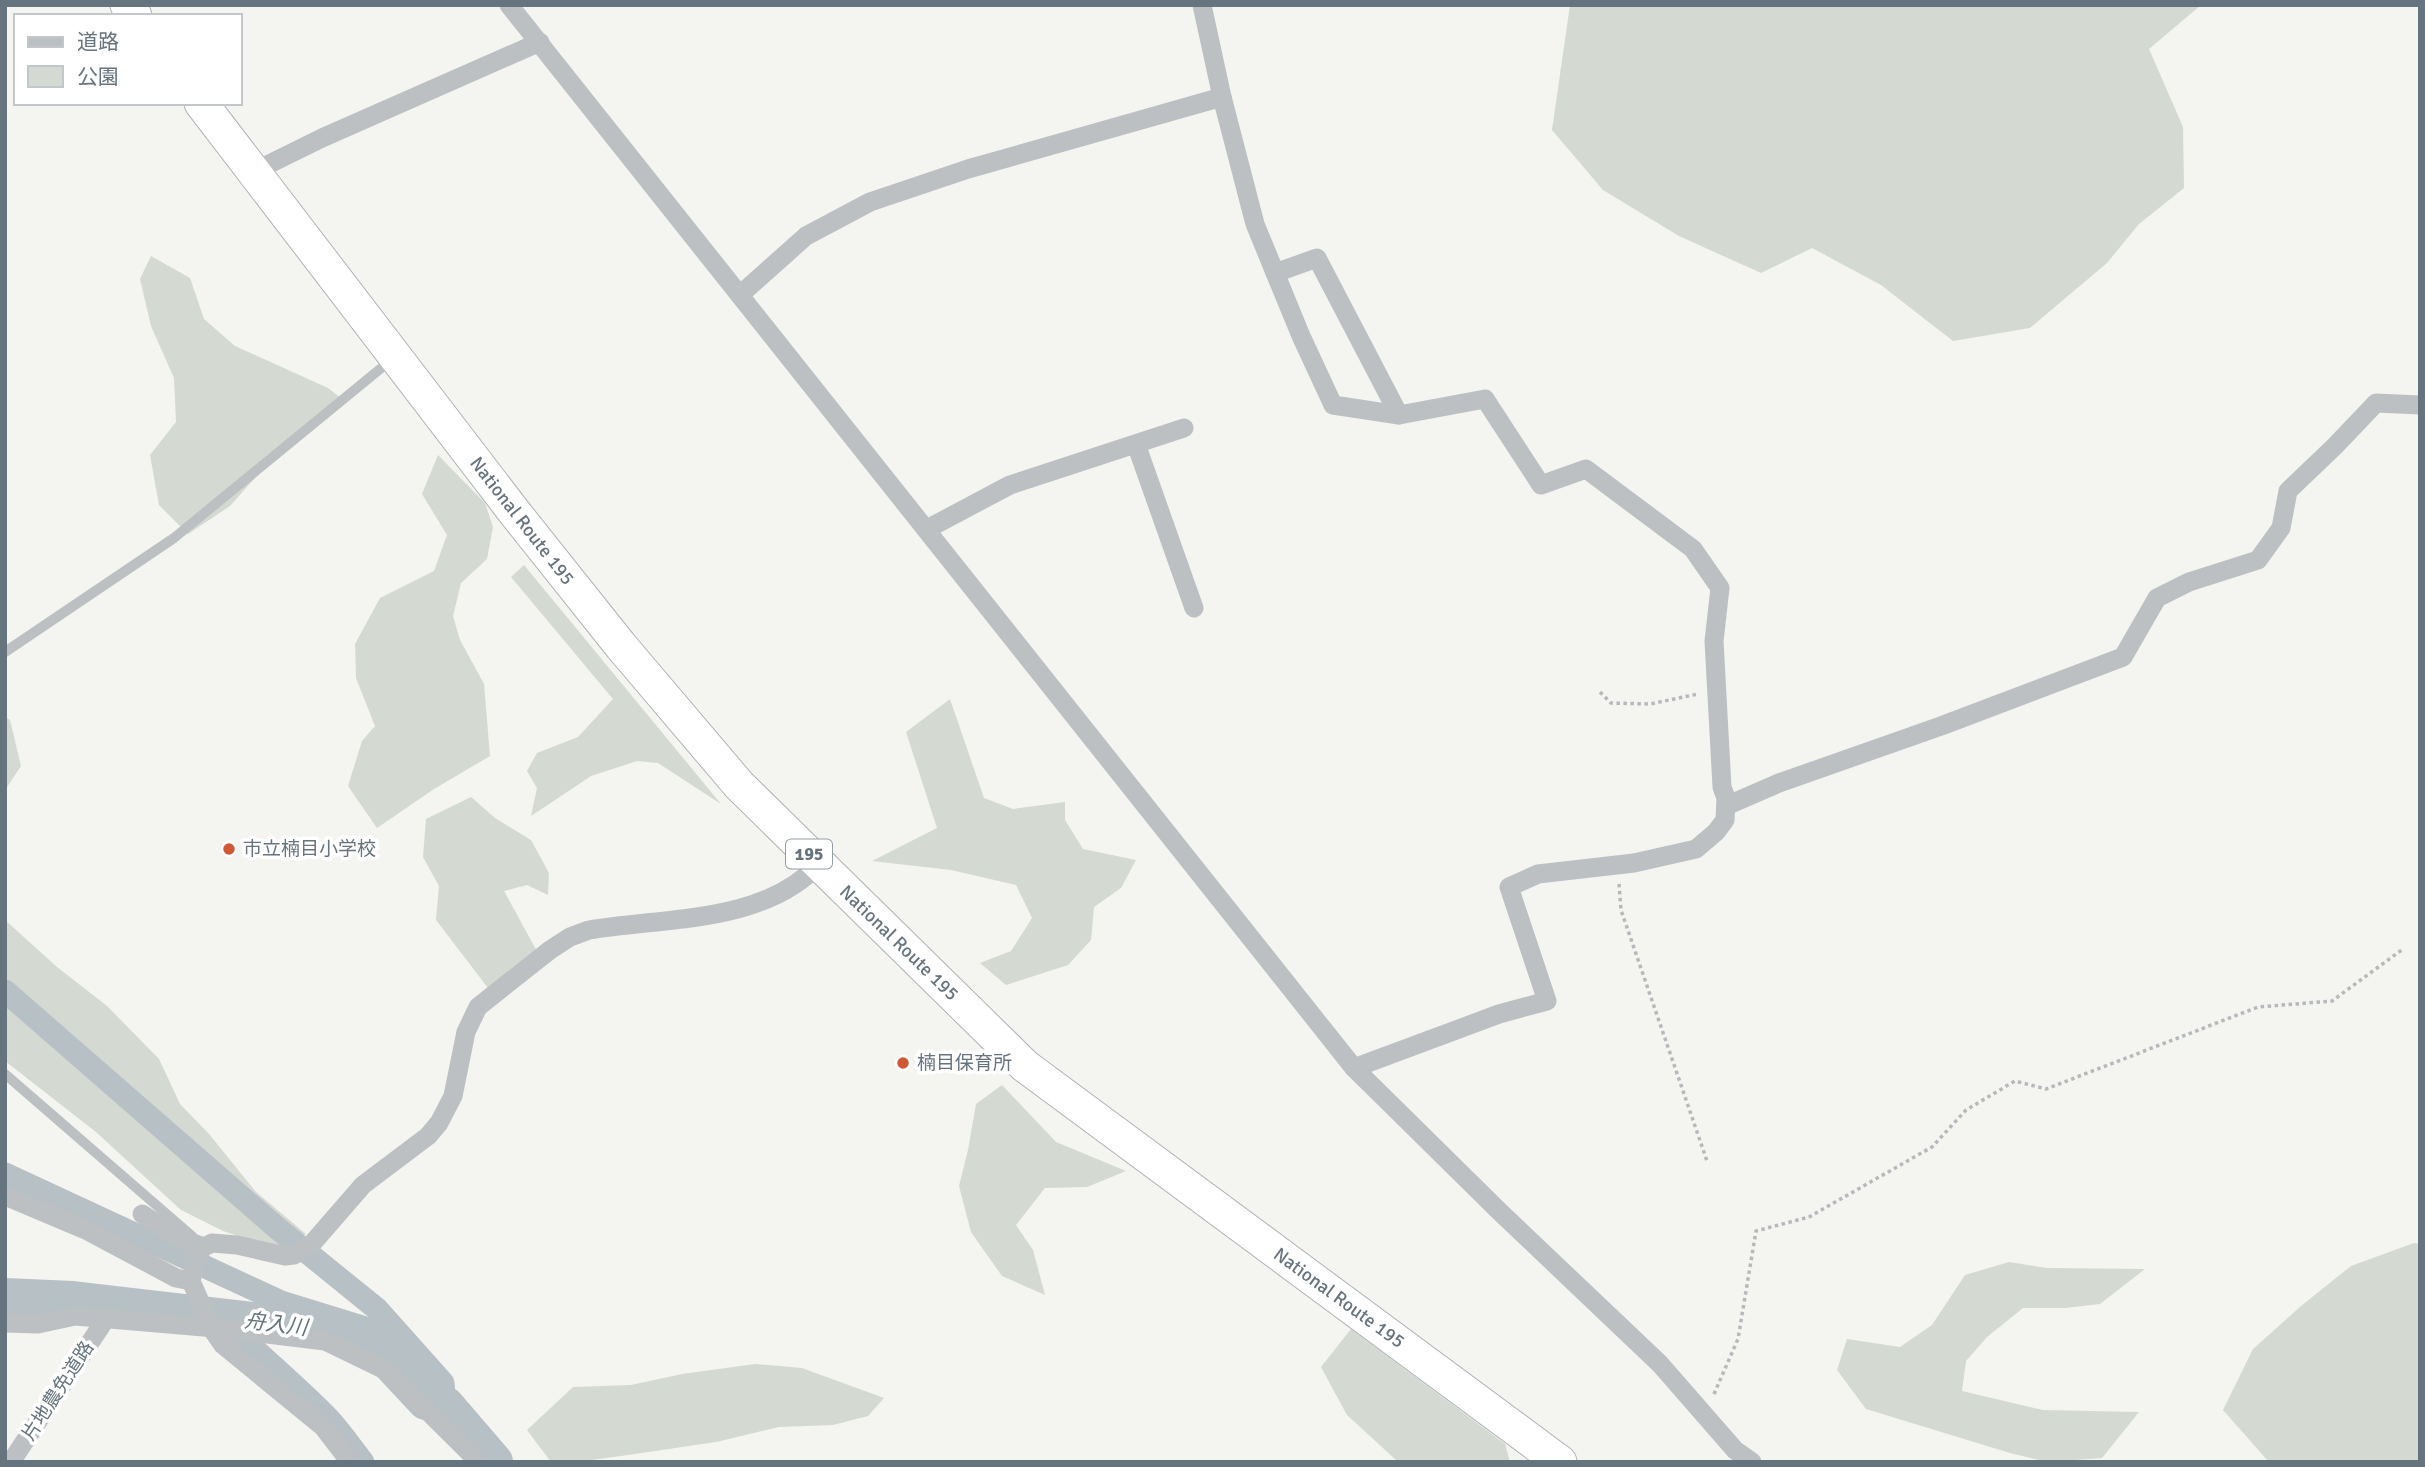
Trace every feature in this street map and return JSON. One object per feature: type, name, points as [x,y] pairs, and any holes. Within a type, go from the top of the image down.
[{"type":"highway","name":"National Route 195","points":[[203,105],[394,358],[621,646],[739,785],[1025,1066],[1560,1462]]},
{"type":"street","points":[[509,5],[1354,1068],[1660,1364],[1735,1450],[1752,1462]]},
{"type":"street","points":[[1202,5],[1222,97],[1255,224],[1333,405],[1399,415],[1485,399],[1541,485],[1586,469],[1693,549],[1720,588],[1714,641],[1726,820],[1696,849],[1618,865],[1538,874],[1509,887],[1548,1001],[1499,1014],[1354,1068]]},
{"type":"street","points":[[253,172],[322,138],[540,42]]},
{"type":"street","points":[[741,294],[806,236],[870,202],[968,169],[1222,97]]},
{"type":"street","points":[[1275,273],[1317,258],[1399,415]]},
{"type":"street","points":[[1726,806],[1779,783],[1941,726],[2123,657],[2157,598],[2189,582],[2258,560],[2281,528],[2288,491],[2376,403],[2420,405]]},
{"type":"street","points":[[927,529],[1010,485],[1184,428]]},
{"type":"street","points":[[1136,444],[1194,608]]},
{"type":"street","points":[[350,1462],[323,1427],[223,1345],[191,1279],[200,1251],[212,1243],[273,1254],[302,1251],[363,1185],[419,1144],[439,1123],[453,1096],[466,1032],[478,1007],[570,937],[589,930],[727,912],[760,904],[804,880],[819,864]]},
{"type":"street","points":[[5,1196],[88,1231],[176,1278],[191,1279]]},
{"type":"street","points":[[142,1214],[200,1251]]},
{"type":"street","points":[[5,1323],[38,1324],[75,1316],[105,1320],[209,1320],[325,1341],[387,1371],[479,1462]]},
{"type":"street","name":"片地農免道路","points":[[11,1462],[105,1320]]},
{"type":"lane","points":[[5,652],[174,538],[394,358]]},
{"type":"lane","points":[[5,1074],[200,1251]]},
{"type":"path","points":[[1600,691],[1611,703],[1650,704],[1717,690]]},
{"type":"path","points":[[1618,865],[1621,910],[1707,1161]]},
{"type":"path","points":[[1704,1415],[1738,1339],[1756,1231],[1809,1217],[1932,1147],[1966,1110],[2015,1081],[2046,1089],[2258,1007],[2332,1001],[2403,949]]},
{"type":"green space","points":[[1570,5],[2201,5],[2149,49],[2183,127],[2184,188],[2139,224],[2107,263],[2030,328],[1953,341],[1881,285],[1812,248],[1761,273],[1679,236],[1603,190],[1552,130]]},
{"type":"green space","points":[[151,256],[190,278],[204,319],[235,346],[328,388],[345,401],[262,470],[230,506],[188,534],[159,505],[150,455],[176,422],[174,378],[151,326],[140,279]]},
{"type":"green space","points":[[438,455],[485,503],[493,527],[487,559],[461,583],[453,616],[460,640],[484,684],[490,756],[434,789],[377,828],[348,786],[362,741],[375,726],[356,678],[355,644],[380,598],[434,571],[447,535],[422,494]]},
{"type":"green space","points":[[524,565],[721,804],[658,763],[637,761],[591,776],[531,816],[537,788],[527,771],[537,753],[578,737],[613,699],[511,577]]},
{"type":"green space","points":[[950,699],[984,798],[1013,809],[1065,802],[1065,820],[1083,849],[1136,860],[1121,888],[1094,907],[1091,940],[1068,965],[1006,985],[980,963],[1011,951],[1032,918],[1016,885],[951,870],[872,861],[937,828],[906,732]]},
{"type":"green space","points":[[5,717],[10,720],[21,766],[5,790]]},
{"type":"green space","points":[[471,797],[495,818],[531,840],[549,873],[548,895],[527,885],[504,891],[539,955],[488,988],[436,920],[439,886],[423,857],[426,819]]},
{"type":"green space","points":[[5,920],[57,967],[107,1006],[159,1059],[180,1104],[209,1134],[256,1192],[306,1234],[278,1249],[223,1231],[181,1210],[96,1132],[5,1061]]},
{"type":"green space","points":[[1002,1085],[1056,1142],[1126,1171],[1087,1187],[1045,1188],[1016,1225],[1033,1250],[1045,1295],[1002,1276],[971,1232],[959,1186],[976,1104]]},
{"type":"green space","points":[[2414,1243],[2420,1244],[2420,1462],[2269,1462],[2223,1410],[2253,1349],[2351,1266]]},
{"type":"green space","points":[[2009,1262],[2047,1268],[2145,1269],[2100,1304],[2065,1308],[2023,1308],[1987,1337],[1966,1361],[1962,1391],[2043,1410],[2139,1412],[2102,1458],[2047,1462],[1866,1409],[1837,1370],[1847,1339],[1900,1347],[1932,1325],[1965,1275]]},
{"type":"green space","points":[[1351,1329],[1505,1444],[1510,1462],[1399,1462],[1395,1459],[1347,1415],[1321,1367]]},
{"type":"green space","points":[[755,1364],[802,1368],[884,1398],[868,1416],[833,1425],[779,1427],[716,1442],[575,1462],[551,1462],[527,1430],[573,1387],[631,1385],[682,1374]]},
{"type":"waterway","points":[[5,991],[277,1228],[377,1309],[443,1383],[445,1405]]},
{"type":"waterway","points":[[5,1174],[281,1302],[372,1330],[409,1367]]},
{"type":"waterway","name":"舟入川","points":[[5,1297],[73,1300],[347,1332],[385,1357],[426,1401],[445,1405],[494,1462]]},
{"type":"waterway","points":[[221,1317],[329,1419],[363,1462]]},
{"type":"place","name":"市立楠目小学校","points":[[229,849]]},
{"type":"place","name":"楠目保育所","points":[[903,1063]]}]
